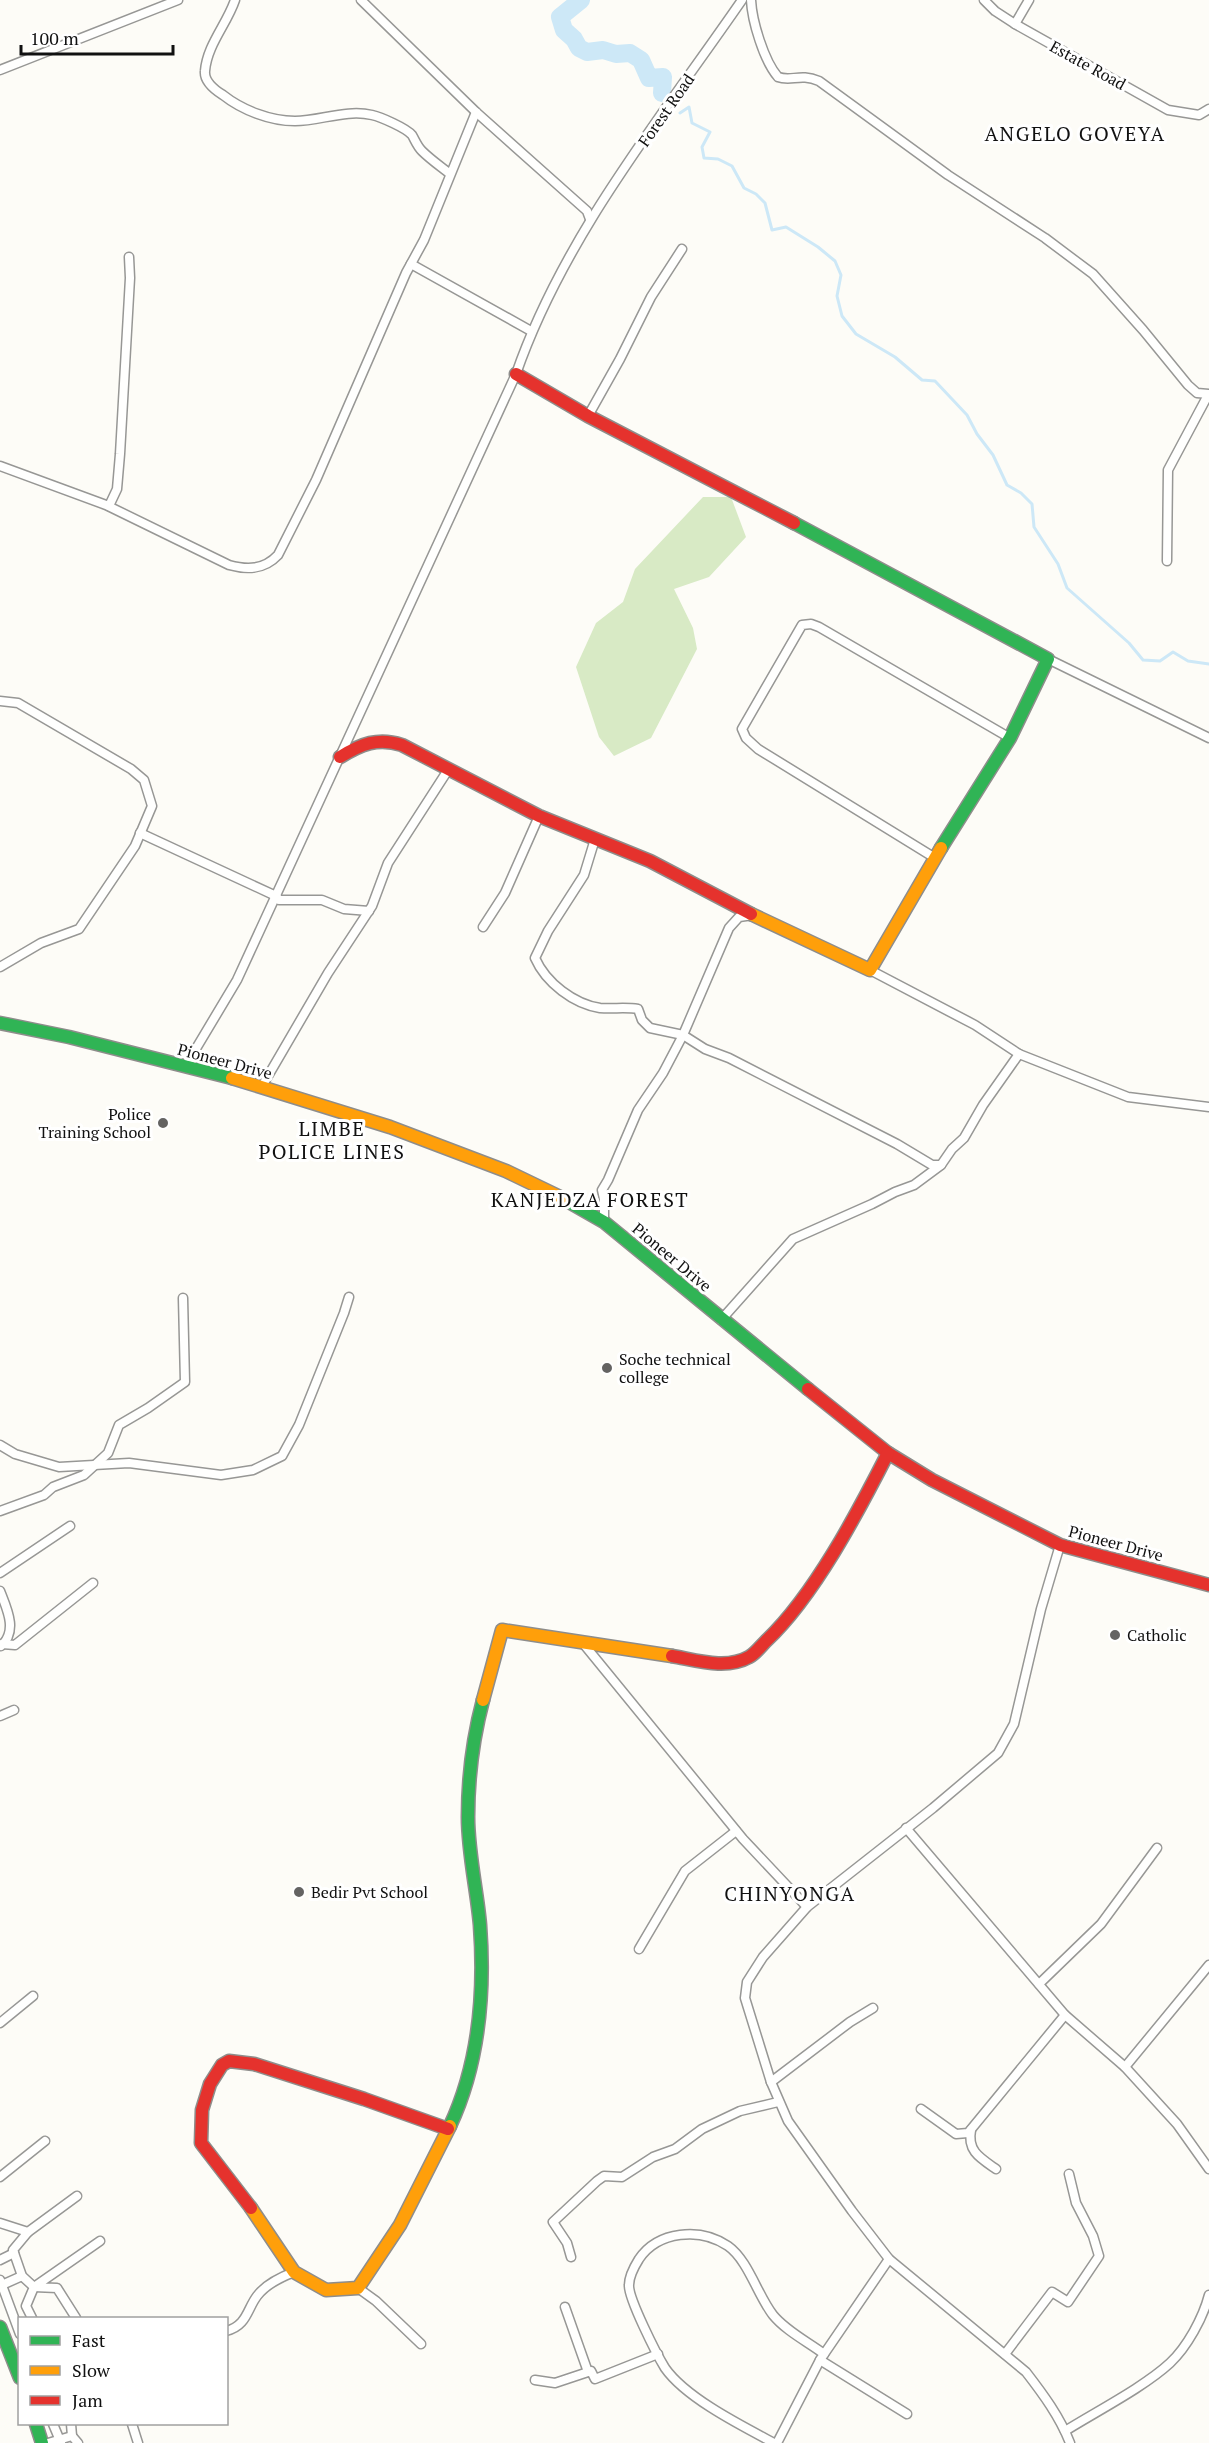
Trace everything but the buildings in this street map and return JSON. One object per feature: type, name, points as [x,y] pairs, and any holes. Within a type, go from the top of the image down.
[{"type":"street","points":[[0,70],[178,0]]},
{"type":"street","points":[[235,0],[213,43],[204,73],[206,80],[217,91],[228,99],[267,118],[295,121],[341,114],[372,115],[402,127],[411,134],[420,149],[450,174]]},
{"type":"street","points":[[361,0],[476,112],[587,211],[590,219]]},
{"type":"street","name":"Forest Road","points":[[185,1067],[237,980],[516,374],[531,331],[590,219],[742,0]]},
{"type":"street","points":[[751,0],[758,32],[771,67],[778,77],[789,79],[808,76],[819,81],[948,175],[1045,238],[1093,274],[1143,330],[1188,386],[1197,393],[1208,395],[1168,470],[1167,561]]},
{"type":"street","name":"Estate Road","points":[[984,0],[1015,24],[1168,110],[1199,115],[1209,109]]},
{"type":"street","points":[[1015,24],[1029,0]]},
{"type":"street","points":[[0,466],[109,506],[229,565],[239,568],[256,568],[269,564],[278,555],[316,480],[411,264],[424,240],[476,112]]},
{"type":"street","points":[[588,416],[651,297],[682,249]]},
{"type":"street","points":[[109,506],[117,489],[123,428],[129,257]]},
{"type":"street","points":[[411,264],[531,331]]},
{"type":"street","points":[[516,374],[588,416],[883,569],[1048,659],[1209,738]]},
{"type":"street","points":[[935,858],[758,749],[746,738],[742,729],[802,625],[811,624],[819,627],[1010,738]]},
{"type":"street","points":[[870,970],[935,858],[1010,738],[1048,659]]},
{"type":"street","points":[[0,701],[18,703],[131,769],[144,780],[152,806],[135,846],[79,929],[41,944],[0,967]]},
{"type":"street","points":[[340,757],[360,744],[373,739],[390,740],[539,816],[650,861],[753,915],[870,970],[975,1024],[1019,1054],[1128,1097],[1209,1107]]},
{"type":"street","points":[[261,1088],[328,973],[369,911],[388,863],[448,770]]},
{"type":"street","points":[[483,927],[505,893],[539,816]]},
{"type":"street","points":[[140,833],[276,896],[279,900],[322,900],[344,909],[369,911]]},
{"type":"street","points":[[595,839],[584,875],[548,931],[535,958],[557,988],[587,1004],[600,1008],[636,1009],[650,1028],[683,1035],[705,1049],[729,1058],[897,1144],[932,1166],[941,1166]]},
{"type":"street","points":[[604,1222],[602,1190],[639,1110],[663,1073],[683,1035],[729,928],[739,917],[753,915]]},
{"type":"street","name":"Pioneer Drive","points":[[0,1023],[69,1037],[222,1075],[390,1127],[506,1171],[553,1192],[604,1222],[721,1320],[888,1453],[932,1480],[1060,1545],[1209,1585]]},
{"type":"street","points":[[721,1320],[793,1239],[914,1185],[941,1166],[968,1132],[983,1104],[1019,1054]]},
{"type":"street","points":[[0,1445],[15,1454],[59,1467],[129,1463],[221,1475],[253,1470],[282,1456],[299,1425],[349,1297]]},
{"type":"street","points":[[0,1511],[44,1495],[54,1487],[84,1475],[108,1453],[119,1425],[185,1382],[183,1298]]},
{"type":"street","points":[[358,2288],[400,2225],[448,2129],[462,2100],[476,2047],[481,1984],[480,1927],[468,1818],[471,1764],[478,1720],[502,1630],[724,1664],[749,1657],[781,1627],[817,1576],[863,1503],[888,1453]]},
{"type":"street","points":[[0,1573],[70,1526]]},
{"type":"street","points":[[1060,1545],[1041,1609],[1014,1724],[998,1753],[975,1774],[807,1907],[780,1936],[747,1982],[746,1998],[771,2082],[788,2121],[889,2259],[1026,2372],[1037,2385],[1065,2430],[1070,2443]]},
{"type":"street","points":[[1,1645],[15,1645],[93,1583]]},
{"type":"street","points":[[0,1592],[11,1626],[7,1640],[1,1645]]},
{"type":"street","points":[[582,1642],[736,1831],[807,1907]]},
{"type":"street","points":[[0,1716],[14,1710]]},
{"type":"street","points":[[906,1828],[1065,2015],[1125,2067],[1177,2124],[1209,2169]]},
{"type":"street","points":[[639,1949],[685,1871],[736,1831]]},
{"type":"street","points":[[1039,1984],[1101,1924],[1157,1848]]},
{"type":"street","points":[[1125,2067],[1209,1965]]},
{"type":"street","points":[[0,2023],[33,1996]]},
{"type":"street","points":[[771,2082],[850,2022],[873,2008]]},
{"type":"street","points":[[921,2109],[956,2134],[968,2133],[1065,2015]]},
{"type":"street","points":[[421,2344],[376,2301],[358,2288],[326,2290],[294,2272],[249,2205],[201,2143],[198,2133],[204,2100],[219,2066],[228,2061],[241,2062],[354,2096],[448,2129]]},
{"type":"street","points":[[571,2257],[567,2243],[553,2222],[597,2181],[604,2176],[622,2177],[653,2157],[675,2149],[702,2129],[740,2111],[778,2102]]},
{"type":"street","points":[[971,2130],[969,2141],[971,2148],[996,2169]]},
{"type":"street","points":[[0,2177],[45,2141]]},
{"type":"street","points":[[1005,2354],[1052,2292],[1068,2302],[1099,2256],[1093,2236],[1076,2203],[1069,2174]]},
{"type":"street","points":[[75,2317],[57,2288],[34,2287],[22,2276],[13,2250],[28,2232],[77,2196]]},
{"type":"street","points":[[0,2223],[28,2232]]},
{"type":"street","points":[[889,2259],[822,2357],[775,2443],[738,2423],[681,2386],[658,2354],[629,2286],[633,2268],[646,2248],[678,2234],[717,2241],[729,2247],[739,2257],[759,2294],[775,2317],[822,2357],[907,2414]]},
{"type":"street","points":[[31,2317],[26,2306],[34,2287],[100,2241]]},
{"type":"street","points":[[0,2260],[14,2253]]},
{"type":"street","points":[[228,2331],[247,2317],[257,2296],[278,2278],[294,2272]]},
{"type":"street","points":[[18,2329],[1,2282],[22,2276]]},
{"type":"street","points":[[1065,2430],[1149,2378],[1170,2362],[1186,2343],[1209,2295]]},
{"type":"street","points":[[565,2307],[588,2372]]},
{"type":"street","points":[[0,2327],[18,2373]]},
{"type":"street","points":[[535,2380],[555,2383],[591,2371],[595,2379],[658,2354]]},
{"type":"street","points":[[36,2425],[42,2443]]},
{"type":"street","points":[[53,2425],[60,2441]]},
{"type":"street","points":[[71,2425],[72,2436],[78,2443]]},
{"type":"street","points":[[132,2425],[138,2443]]},
{"type":"street","points":[[48,2443],[72,2436]]},
{"type":"green space","points":[[703,497],[731,497],[746,537],[709,577],[674,589],[693,628],[697,649],[651,738],[614,756],[599,737],[576,667],[596,623],[623,602],[635,569]]},
{"type":"waterway","points":[[581,0],[560,17],[564,30],[574,39],[579,48],[587,52],[603,50],[616,54],[630,53],[641,60],[649,78],[663,77],[662,93]]},
{"type":"waterway","points":[[680,113],[689,107],[692,123],[710,132],[702,147],[704,158],[718,159],[732,166],[744,188],[756,194],[765,203],[772,230],[786,227],[818,247],[835,261],[841,275],[837,296],[842,316],[856,334],[895,357],[922,380],[935,381],[967,415],[977,434],[993,455],[1007,485],[1021,493],[1032,504],[1034,527],[1058,564],[1067,588],[1129,643],[1143,660],[1160,661],[1173,652],[1188,661],[1209,664]]},
{"type":"traffic: fast","points":[[794,523],[1048,659],[1010,738],[941,848]]},
{"type":"traffic: fast","points":[[0,1023],[69,1037],[232,1078]]},
{"type":"traffic: fast","points":[[562,1198],[604,1222],[808,1389]]},
{"type":"traffic: fast","points":[[450,2126],[468,2078],[478,2028],[482,1976],[480,1925],[469,1844],[468,1817],[472,1758],[483,1700]]},
{"type":"traffic: fast","points":[[0,2327],[18,2373]]},
{"type":"traffic: fast","points":[[36,2425],[42,2443]]},
{"type":"traffic: slow","points":[[751,914],[870,970],[941,848]]},
{"type":"traffic: slow","points":[[232,1078],[390,1127],[506,1171],[562,1198]]},
{"type":"traffic: slow","points":[[483,1700],[502,1630],[672,1656]]},
{"type":"traffic: slow","points":[[251,2208],[294,2272],[326,2290],[358,2288],[400,2225],[450,2126]]},
{"type":"traffic: jam","points":[[516,374],[588,416],[794,523]]},
{"type":"traffic: jam","points":[[340,757],[370,743],[385,742],[402,745],[539,816],[650,861],[751,914]]},
{"type":"traffic: jam","points":[[808,1389],[888,1453],[932,1480],[1060,1545],[1209,1585]]},
{"type":"traffic: jam","points":[[672,1656],[701,1662],[731,1663],[756,1652],[784,1622],[818,1577],[849,1527],[888,1453]]},
{"type":"traffic: jam","points":[[251,2208],[201,2143],[202,2110],[210,2084],[222,2065],[229,2061],[254,2064],[448,2129]]},
{"type":"place","name":"Police Training School","points":[[163,1123]]},
{"type":"place","name":"Soche technical college","points":[[607,1368]]},
{"type":"place","name":"Catholic","points":[[1115,1635]]},
{"type":"place","name":"Bedir Pvt School","points":[[299,1892]]},
{"type":"district","name":"ANGELO GOVEYA","points":[[1075,134]]},
{"type":"district","name":"LIMBE POLICE LINES","points":[[332,1140]]},
{"type":"district","name":"KANJEDZA FOREST","points":[[590,1200]]},
{"type":"district","name":"CHINYONGA","points":[[790,1894]]}]
